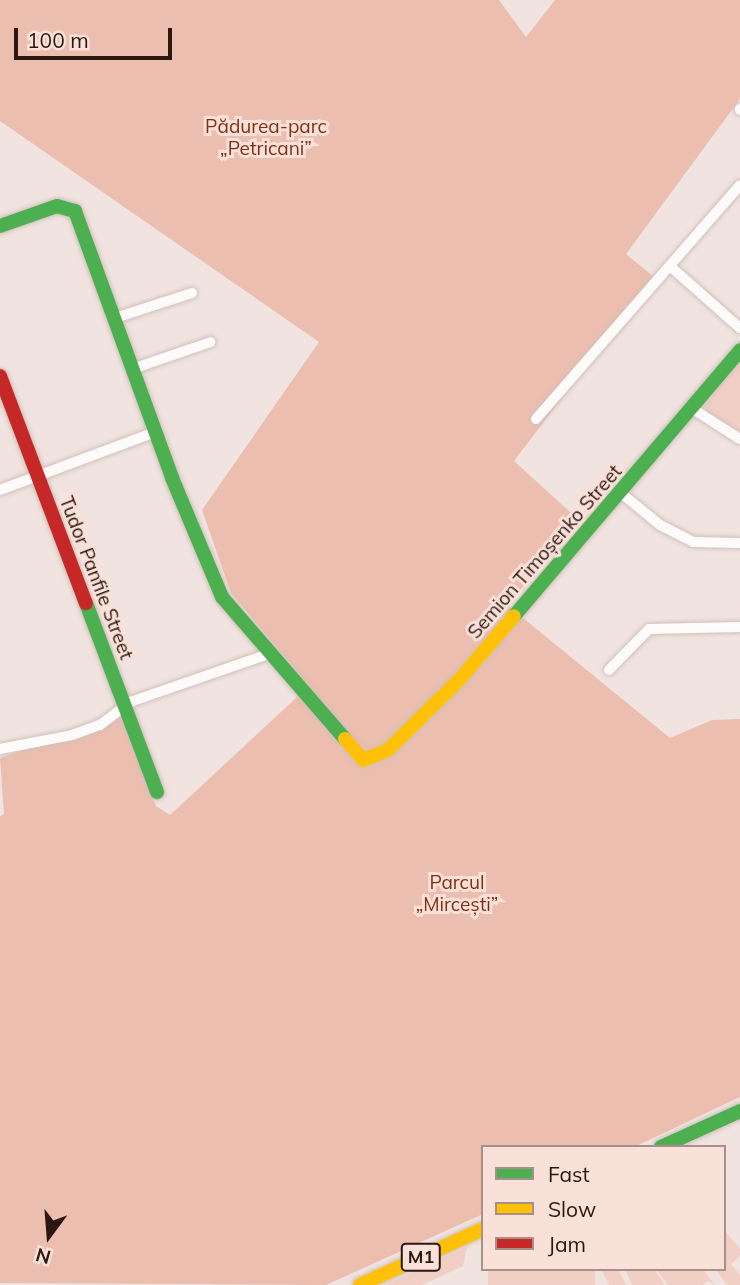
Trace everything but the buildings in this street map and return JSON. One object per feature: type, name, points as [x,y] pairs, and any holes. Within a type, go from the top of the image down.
[{"type":"main road","points":[[0,226],[57,206],[72,208],[115,318],[155,432],[222,597],[269,654]]},
{"type":"main road","name":"Semion Timoșenko Street","points":[[269,654],[363,760],[388,750],[459,680],[693,409],[740,350]]},
{"type":"main road","name":"Tudor Panfile Street","points":[[0,376],[157,792]]},
{"type":"main road","points":[[665,1145],[740,1111]]},
{"type":"main road","name":"M1","points":[[360,1285],[481,1230]]},
{"type":"street","points":[[536,419],[671,268],[740,185]]},
{"type":"street","points":[[671,268],[740,328]]},
{"type":"street","points":[[115,318],[192,293]]},
{"type":"street","points":[[132,369],[211,342]]},
{"type":"street","points":[[693,409],[740,439]]},
{"type":"street","points":[[0,490],[155,432]]},
{"type":"street","points":[[621,493],[660,525],[694,542],[740,543]]},
{"type":"street","points":[[608,670],[649,629],[740,627]]},
{"type":"street","points":[[0,748],[72,735],[100,725],[130,702],[269,654]]},
{"type":"shaded area","points":[[740,361],[740,430],[734,431],[708,414],[705,405]]},
{"type":"shaded area","points":[[726,1232],[740,1249],[740,1256],[731,1264],[740,1275],[740,1285],[727,1285],[716,1271],[726,1271]]},
{"type":"shaded area","points":[[467,1247],[463,1266],[422,1285],[386,1285]]},
{"type":"shaded area","points":[[488,1271],[595,1271],[595,1285],[488,1285]]},
{"type":"shaded area","points":[[602,1271],[619,1271],[626,1285],[609,1285]]},
{"type":"shaded area","points":[[626,1271],[655,1271],[665,1285],[632,1285]]},
{"type":"shaded area","points":[[658,1271],[704,1271],[715,1285],[708,1281],[703,1285],[668,1285]]},
{"type":"green space","name":"Parcul „Mircești”","points":[[0,0],[499,0],[526,37],[555,0],[740,0],[740,99],[626,254],[654,277],[514,461],[580,521],[507,605],[670,738],[712,720],[740,719],[740,1097],[638,1145],[481,1145],[481,1215],[326,1285],[0,1283],[0,816],[4,814],[0,758],[121,716],[156,806],[170,815],[309,686],[231,593],[202,510],[319,342],[0,121]]},
{"type":"traffic: fast","points":[[0,226],[57,206],[75,211],[172,478],[222,597],[345,739]]},
{"type":"traffic: fast","points":[[514,616],[740,350]]},
{"type":"traffic: fast","points":[[86,603],[157,792]]},
{"type":"traffic: fast","points":[[665,1145],[740,1111]]},
{"type":"traffic: slow","points":[[345,739],[363,760],[388,750],[459,680],[514,616]]},
{"type":"traffic: slow","points":[[360,1285],[481,1230]]},
{"type":"traffic: jam","points":[[0,376],[86,603]]},
{"type":"park label","name":"Pădurea-parc „Petricani”","points":[[266,138]]}]
